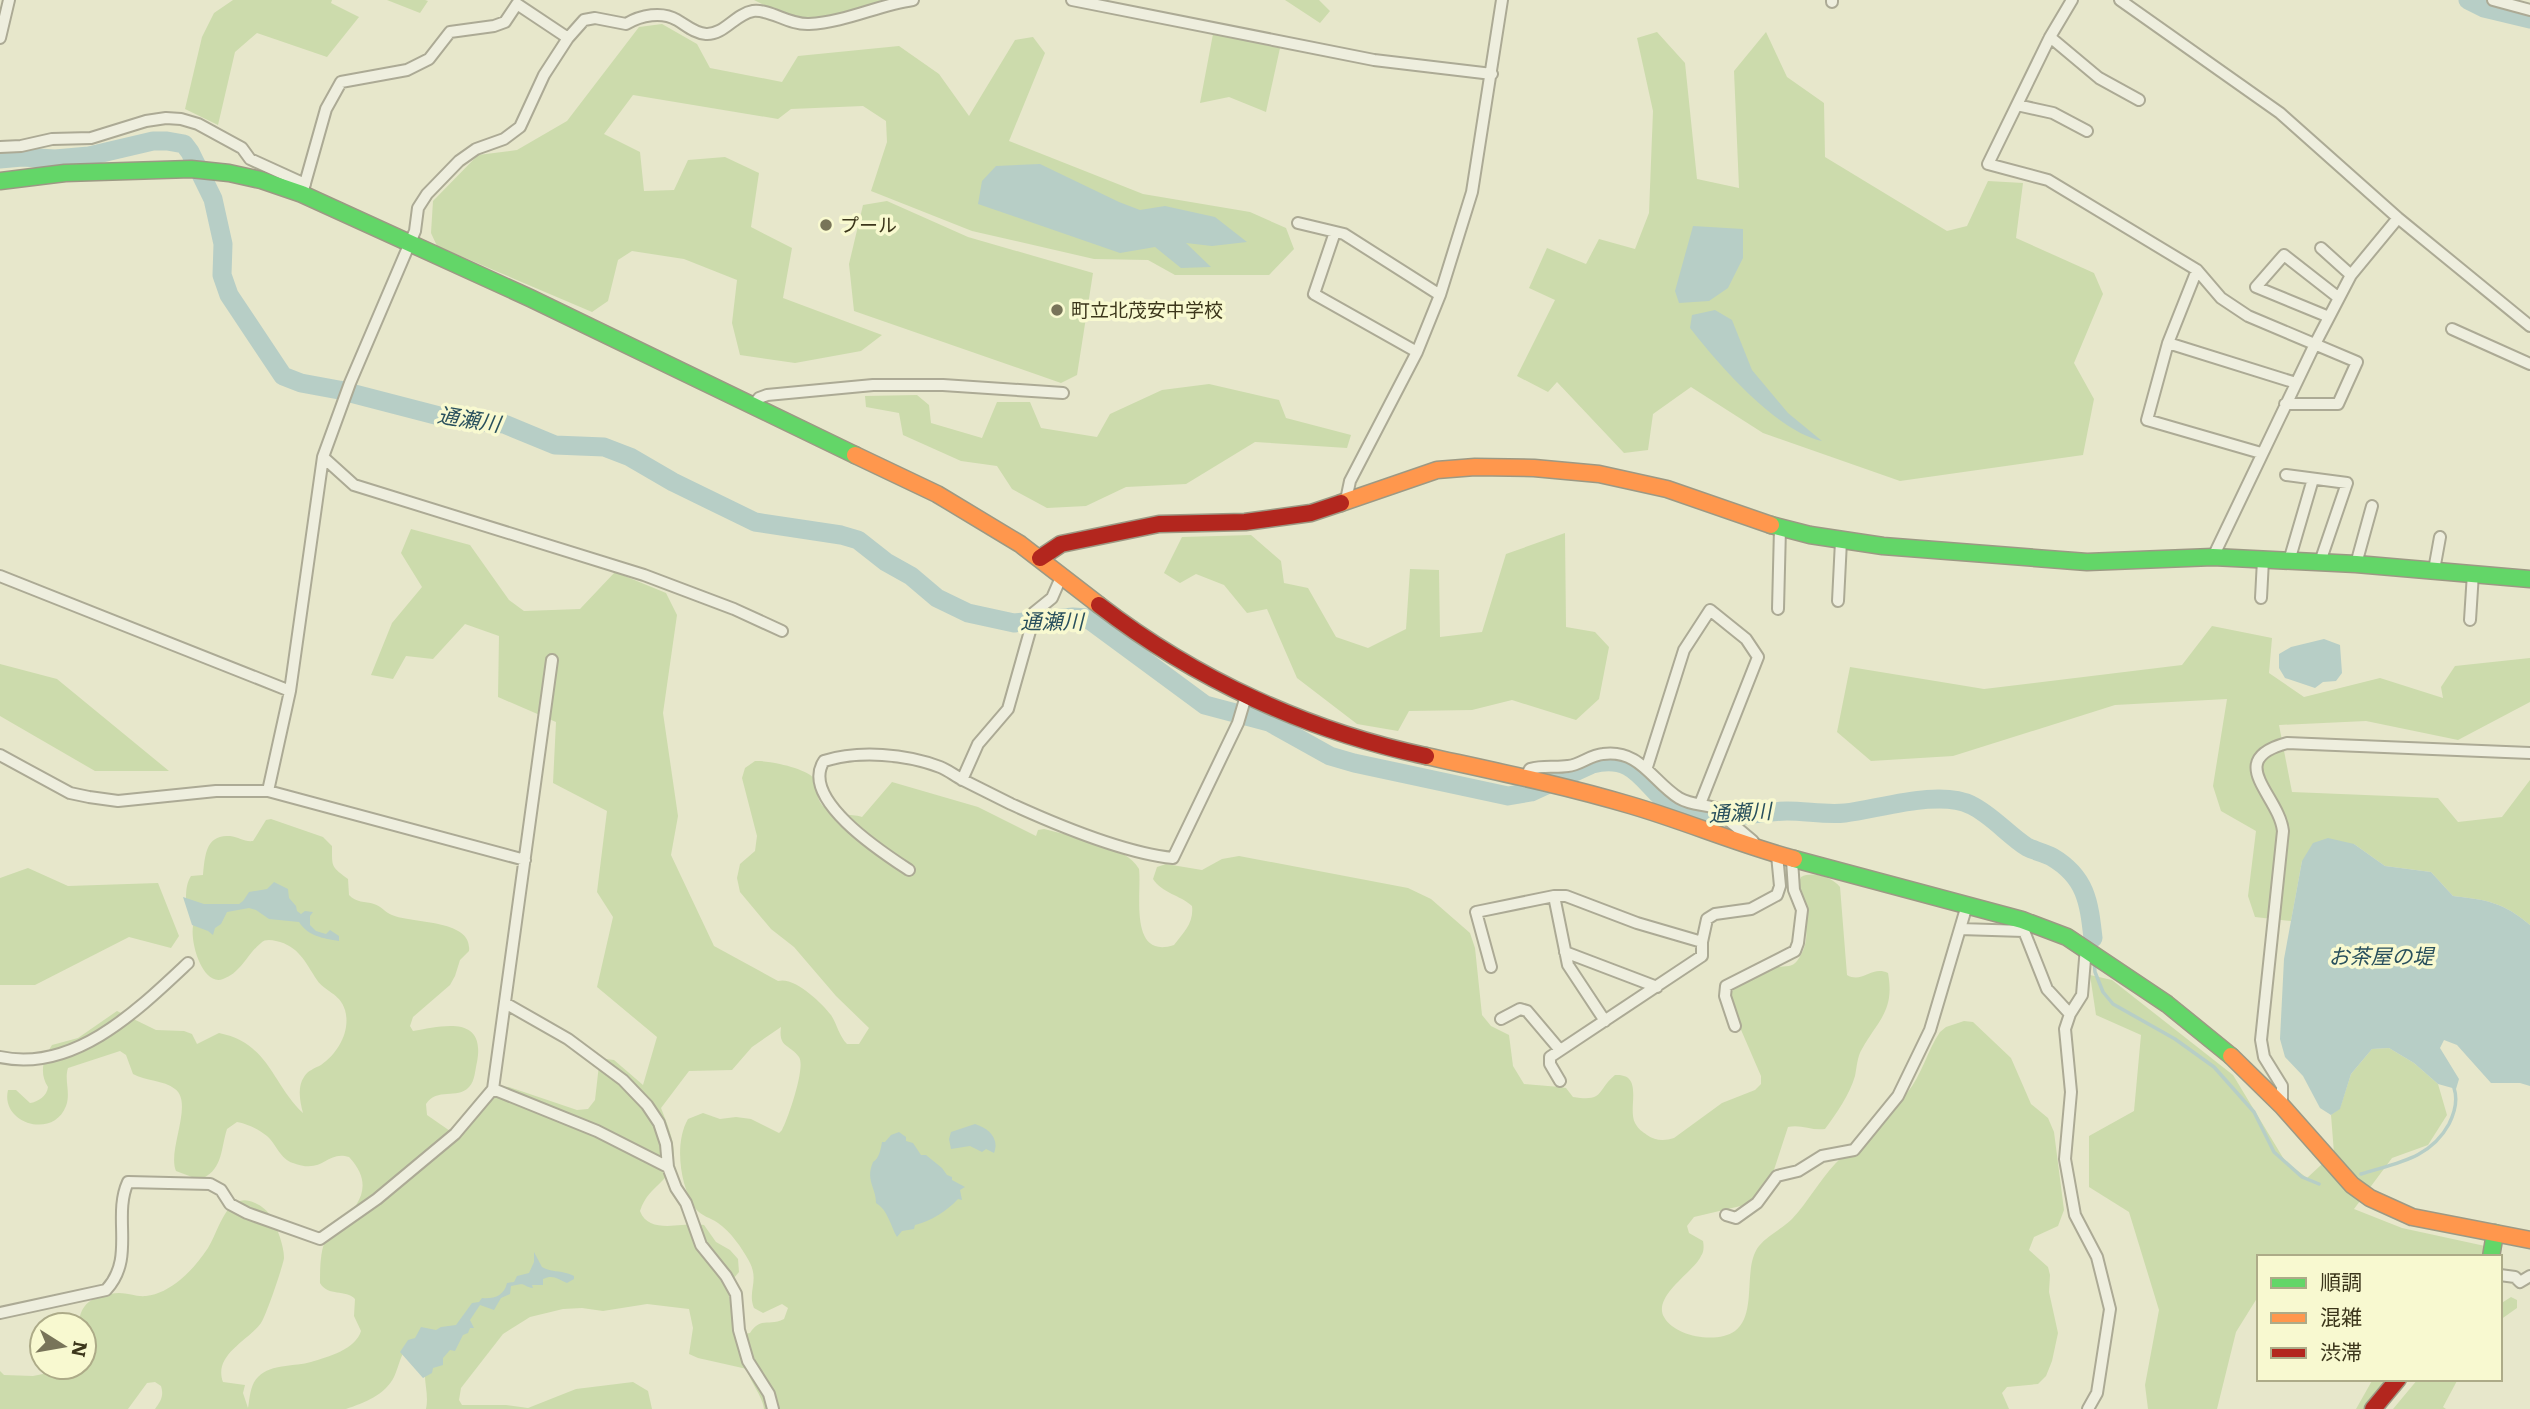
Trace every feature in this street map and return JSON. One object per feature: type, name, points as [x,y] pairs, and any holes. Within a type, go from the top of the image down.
[{"type":"street","points":[[0,38],[9,0]]},
{"type":"street","points":[[268,791],[290,691],[323,457],[350,383],[415,231],[418,208],[427,194],[459,161],[476,149],[504,139],[520,127],[544,75],[568,38],[584,20],[626,24],[635,18],[654,15],[674,18],[692,30],[705,34],[716,33],[744,13],[755,11],[766,12],[790,22],[807,24],[844,20],[898,2],[914,0]]},
{"type":"street","points":[[1075,0],[1374,60],[1492,74]]},
{"type":"street","points":[[1346,500],[1350,481],[1417,352],[1440,295],[1472,192],[1502,0]]},
{"type":"street","points":[[2072,0],[2050,37],[1988,164],[2048,180],[2197,270],[2221,298],[2248,316],[2357,362],[2338,404],[2285,404]]},
{"type":"street","points":[[2120,0],[2280,113],[2398,218],[2530,326]]},
{"type":"street","points":[[2493,0],[2530,10]]},
{"type":"street","points":[[304,189],[326,108],[341,82],[407,70],[429,59],[450,32],[505,22],[518,2],[568,38]]},
{"type":"street","points":[[2050,37],[2099,78],[2139,100]]},
{"type":"street","points":[[2017,104],[2053,113],[2087,131]]},
{"type":"street","points":[[0,146],[21,146],[51,139],[91,138],[146,121],[166,118],[198,124],[242,148],[250,159],[408,243],[937,494],[983,520],[1040,558],[1109,613],[1244,701],[1383,747],[1569,788],[1633,806],[1785,858],[1967,905],[2023,925],[2053,931],[2103,959],[2192,1023],[2227,1052],[2282,1106],[2352,1185],[2370,1198],[2412,1217],[2530,1240]]},
{"type":"street","points":[[0,181],[65,173],[191,170],[211,171],[304,189]]},
{"type":"street","points":[[2213,557],[2261,453],[2351,275],[2398,218]]},
{"type":"street","points":[[1298,223],[1344,234],[1440,295]]},
{"type":"street","points":[[1335,232],[1314,294],[1417,352]]},
{"type":"street","points":[[2321,248],[2351,275]]},
{"type":"street","points":[[2329,317],[2256,287],[2284,256],[2339,298]]},
{"type":"street","points":[[2197,270],[2168,343],[2147,420],[2261,453]]},
{"type":"street","points":[[2452,329],[2530,364]]},
{"type":"street","points":[[2168,343],[2296,383]]},
{"type":"street","points":[[752,405],[758,398],[767,395],[873,385],[943,385],[1063,393]]},
{"type":"street","points":[[323,457],[354,485],[644,575],[734,609],[782,631]]},
{"type":"street","points":[[1040,558],[1061,544],[1159,524],[1245,522],[1311,513],[1437,470],[1475,467],[1567,470],[1600,474],[1667,489],[1780,528],[1841,541],[2087,562],[2213,557],[2356,564],[2530,579]]},
{"type":"street","points":[[2286,475],[2347,483],[2320,562]]},
{"type":"street","points":[[2289,561],[2313,479]]},
{"type":"street","points":[[2356,564],[2372,506]]},
{"type":"street","points":[[1778,609],[1780,528]]},
{"type":"street","points":[[2434,570],[2440,537]]},
{"type":"street","points":[[1838,601],[1841,541]]},
{"type":"street","points":[[2261,598],[2263,559]]},
{"type":"street","points":[[2470,621],[2473,573]]},
{"type":"street","points":[[962,780],[978,744],[1008,709],[1030,631],[1031,615],[1052,598],[1062,575]]},
{"type":"street","points":[[0,576],[290,691]]},
{"type":"street","points":[[1647,767],[1684,650],[1710,610],[1746,639],[1758,657],[1700,804]]},
{"type":"street","points":[[0,1313],[106,1290],[120,1270],[124,1243],[121,1196],[128,1182],[210,1184],[221,1190],[230,1204],[247,1213],[320,1239],[377,1199],[454,1134],[493,1089],[552,660]]},
{"type":"street","points":[[909,870],[853,829],[832,807],[819,786],[818,776],[824,761],[865,755],[924,762],[943,768],[962,780],[1067,828],[1150,855],[1173,858],[1238,723],[1244,701]]},
{"type":"street","points":[[2282,1106],[2282,1086],[2264,1057],[2261,1040],[2283,831],[2282,819],[2257,780],[2258,761],[2263,752],[2287,743],[2530,753]]},
{"type":"street","points":[[1530,779],[1530,769],[1539,766],[1570,766],[1602,754],[1626,755],[1647,767],[1677,797],[1721,810],[1753,841],[1753,848]]},
{"type":"street","points":[[0,755],[70,793],[89,797],[118,801],[216,791],[268,791],[525,860]]},
{"type":"street","points":[[1721,838],[1731,822]]},
{"type":"street","points":[[1559,1081],[1549,1060],[1702,956],[1707,919],[1715,914],[1751,909],[1777,895],[1785,858]]},
{"type":"street","points":[[1735,1026],[1725,996],[1726,986],[1795,951],[1798,943],[1802,910],[1785,858]]},
{"type":"street","points":[[1491,967],[1476,912],[1554,896],[1566,896],[1637,923],[1702,942]]},
{"type":"street","points":[[1554,896],[1568,965],[1605,1021]]},
{"type":"street","points":[[1726,1215],[1736,1218],[1757,1203],[1777,1176],[1798,1171],[1822,1156],[1854,1150],[1898,1096],[1930,1030],[1967,905]]},
{"type":"street","points":[[1960,929],[2023,925]]},
{"type":"street","points":[[2023,925],[2047,989],[2070,1014]]},
{"type":"street","points":[[2085,947],[2081,995],[2070,1014],[2066,1028],[2071,1092],[2065,1142],[2066,1175],[2075,1215],[2097,1257],[2110,1309],[2097,1394],[2088,1409]]},
{"type":"street","points":[[1565,952],[1657,987]]},
{"type":"street","points":[[0,1058],[35,1061],[81,1047],[154,996],[188,963]]},
{"type":"street","points":[[505,1003],[568,1039],[623,1080],[659,1123],[666,1144],[668,1167],[676,1188],[686,1203],[701,1245],[726,1276],[736,1294],[739,1330],[748,1361],[769,1394],[773,1409]]},
{"type":"street","points":[[1501,1019],[1520,1009],[1528,1011],[1560,1050]]},
{"type":"street","points":[[493,1089],[597,1131],[668,1167]]},
{"type":"street","points":[[2491,1255],[2495,1233]]},
{"type":"street","points":[[2502,1275],[2515,1277],[2520,1282],[2530,1276]]},
{"type":"street","points":[[2373,1409],[2396,1381]]},
{"type":"green space","points":[[233,0],[332,0],[331,3],[359,17],[327,57],[257,33],[235,52],[218,125],[185,109],[202,37],[214,13]]},
{"type":"green space","points":[[387,0],[425,0],[428,1],[420,13]]},
{"type":"green space","points":[[754,0],[886,0],[833,17],[795,20]]},
{"type":"green space","points":[[1285,0],[1319,0],[1330,11],[1320,23]]},
{"type":"green space","points":[[662,24],[697,44],[710,68],[782,82],[798,56],[899,46],[939,74],[969,116],[1015,40],[1033,37],[1045,53],[1009,141],[1143,194],[1250,212],[1286,228],[1294,249],[1269,275],[1175,275],[1148,260],[1094,259],[972,231],[871,191],[887,142],[886,121],[863,106],[791,109],[778,119],[633,95],[604,134],[640,152],[644,191],[674,190],[688,160],[725,157],[759,173],[751,227],[792,248],[783,298],[882,335],[861,351],[795,363],[740,355],[732,323],[737,280],[684,259],[632,251],[618,260],[608,301],[592,312],[437,246],[431,233],[433,201],[478,155],[517,150],[567,121],[639,27]]},
{"type":"green space","points":[[1657,32],[1685,63],[1697,179],[1739,188],[1734,71],[1766,32],[1787,77],[1824,103],[1825,157],[1947,231],[1967,226],[1988,181],[2023,183],[2016,238],[2094,273],[2103,294],[2074,363],[2094,399],[2083,455],[1900,481],[1763,433],[1691,387],[1653,414],[1648,450],[1624,453],[1557,382],[1548,392],[1517,376],[1555,300],[1529,288],[1547,248],[1586,264],[1599,239],[1635,249],[1649,213],[1653,111],[1637,38]]},
{"type":"green space","points":[[1213,34],[1280,48],[1266,112],[1229,97],[1200,103]]},
{"type":"green space","points":[[887,201],[968,237],[1093,273],[1077,375],[1061,383],[854,311],[849,264],[863,205]]},
{"type":"green space","points":[[1209,384],[1279,400],[1286,418],[1351,435],[1347,448],[1255,442],[1186,484],[1126,487],[1086,506],[1047,508],[1012,489],[997,466],[961,461],[903,435],[899,413],[866,407],[865,396],[917,395],[929,405],[931,423],[982,438],[997,402],[1030,402],[1041,428],[1097,437],[1110,414],[1162,390]]},
{"type":"green space","points":[[411,529],[470,545],[509,600],[524,611],[580,609],[615,572],[666,593],[677,615],[663,713],[678,816],[671,855],[714,946],[778,981],[799,986],[831,1015],[847,1044],[859,1044],[869,1028],[836,996],[794,947],[771,929],[740,892],[737,878],[740,864],[755,851],[757,836],[742,778],[745,768],[755,761],[779,764],[807,773],[816,782],[820,802],[834,813],[862,817],[892,782],[978,807],[1036,836],[1038,830],[1044,829],[1110,848],[1123,854],[1139,869],[1140,922],[1150,943],[1159,947],[1174,945],[1188,927],[1192,912],[1192,906],[1161,888],[1153,879],[1157,867],[1166,864],[1202,870],[1222,859],[1239,856],[1408,888],[1431,899],[1470,933],[1475,948],[1482,1015],[1491,1026],[1509,1035],[1513,1066],[1524,1084],[1566,1088],[1573,1097],[1590,1098],[1599,1094],[1615,1075],[1624,1076],[1632,1085],[1635,1123],[1647,1135],[1660,1140],[1674,1138],[1722,1103],[1755,1090],[1761,1084],[1761,1076],[1729,1002],[1730,993],[1761,972],[1792,965],[1797,961],[1804,949],[1806,938],[1799,896],[1801,877],[1817,875],[1827,878],[1840,887],[1847,975],[1857,977],[1877,971],[1888,973],[1890,986],[1887,1006],[1860,1052],[1850,1090],[1825,1129],[1788,1127],[1771,1179],[1749,1204],[1694,1217],[1687,1226],[1689,1233],[1703,1241],[1703,1251],[1697,1262],[1669,1292],[1662,1309],[1664,1317],[1677,1329],[1697,1336],[1718,1337],[1735,1331],[1746,1314],[1751,1266],[1759,1246],[1792,1219],[1835,1164],[1899,1103],[1917,1079],[1940,1032],[1964,1021],[1973,1022],[2011,1058],[2031,1104],[2048,1118],[2054,1132],[2064,1210],[2058,1226],[2034,1237],[2029,1250],[2048,1267],[2049,1292],[2058,1333],[2046,1376],[2038,1384],[2007,1387],[2002,1393],[2009,1409],[764,1409],[747,1369],[689,1354],[693,1328],[689,1309],[647,1304],[603,1311],[563,1309],[530,1317],[503,1334],[461,1388],[459,1400],[462,1405],[528,1408],[576,1389],[633,1382],[648,1391],[652,1409],[426,1409],[425,1370],[408,1345],[394,1377],[385,1389],[367,1401],[346,1409],[155,1409],[162,1393],[161,1386],[155,1382],[147,1383],[128,1409],[0,1409],[0,1371],[4,1375],[28,1376],[28,1381],[98,1381],[98,1311],[82,1311],[86,1305],[104,1295],[119,1293],[146,1296],[172,1286],[202,1257],[225,1214],[237,1202],[245,1200],[255,1203],[268,1213],[280,1237],[284,1258],[263,1319],[227,1356],[221,1372],[223,1382],[245,1385],[243,1393],[248,1408],[253,1384],[258,1377],[270,1369],[305,1364],[333,1355],[353,1343],[361,1331],[354,1316],[355,1299],[347,1294],[332,1292],[320,1283],[321,1255],[326,1239],[354,1207],[362,1192],[361,1175],[349,1157],[335,1157],[312,1166],[293,1163],[285,1158],[264,1133],[237,1122],[227,1129],[218,1163],[210,1174],[203,1178],[176,1171],[175,1151],[182,1105],[180,1096],[171,1086],[133,1074],[126,1055],[120,1051],[68,1068],[66,1106],[59,1116],[50,1122],[40,1125],[19,1119],[8,1102],[8,1090],[16,1090],[30,1103],[42,1098],[48,1087],[43,1066],[52,1045],[78,1038],[117,1011],[156,1030],[192,1034],[197,1044],[219,1033],[236,1038],[259,1055],[303,1113],[300,1085],[307,1073],[321,1065],[338,1048],[345,1033],[345,1010],[340,1000],[320,984],[296,951],[284,943],[268,940],[263,942],[235,972],[223,979],[215,980],[203,969],[193,939],[194,922],[238,907],[252,906],[306,918],[250,901],[222,911],[186,902],[189,879],[191,876],[203,875],[208,848],[216,839],[230,836],[253,841],[266,820],[271,819],[323,837],[332,846],[334,866],[348,879],[349,895],[352,898],[377,905],[392,915],[440,924],[462,933],[468,941],[469,951],[460,960],[450,985],[413,1017],[410,1026],[413,1031],[459,1027],[475,1036],[478,1047],[477,1062],[471,1085],[459,1093],[436,1096],[426,1104],[427,1115],[450,1131],[454,1132],[497,1086],[509,1087],[577,1110],[588,1109],[595,1100],[599,1065],[606,1059],[614,1060],[643,1085],[657,1037],[597,987],[613,917],[597,892],[607,811],[553,783],[556,722],[498,697],[499,636],[465,624],[433,659],[406,656],[393,679],[371,675],[392,623],[422,587],[401,553]],"holes":[[[781,1027],[781,1039],[796,1053],[801,1063],[795,1093],[782,1130],[779,1133],[751,1119],[720,1119],[703,1113],[688,1119],[681,1140],[681,1164],[690,1199],[698,1211],[727,1230],[746,1256],[754,1280],[754,1308],[763,1313],[782,1304],[788,1308],[784,1319],[762,1323],[750,1333],[737,1335],[733,1329],[728,1285],[739,1272],[738,1259],[730,1250],[716,1242],[704,1225],[659,1225],[645,1219],[640,1211],[673,1164],[673,1146],[661,1108],[689,1071],[732,1070],[752,1047]]]},
{"type":"green space","points":[[1565,533],[1566,627],[1595,632],[1609,647],[1599,699],[1576,720],[1512,700],[1472,710],[1409,711],[1398,731],[1357,724],[1297,678],[1267,609],[1247,613],[1224,585],[1196,574],[1180,583],[1164,573],[1182,537],[1251,535],[1281,561],[1284,583],[1308,588],[1336,637],[1368,648],[1406,629],[1410,569],[1439,570],[1440,637],[1482,632],[1506,554]]},
{"type":"green space","points":[[2212,626],[2272,638],[2269,673],[2304,697],[2380,678],[2443,698],[2441,687],[2455,666],[2530,658],[2530,702],[2458,740],[2366,721],[2279,725],[2292,792],[2438,798],[2458,822],[2502,817],[2530,780],[2530,925],[2494,903],[2453,896],[2431,872],[2385,866],[2354,844],[2302,861],[2291,921],[2255,917],[2248,896],[2256,831],[2221,811],[2213,786],[2227,699],[2115,705],[1953,756],[1871,761],[1837,732],[1850,667],[1984,689],[2182,665]]},
{"type":"green space","points":[[0,664],[57,679],[169,771],[95,771],[0,716]]},
{"type":"green space","points":[[28,868],[68,886],[158,883],[179,936],[171,948],[129,937],[35,985],[0,985],[0,878]]},
{"type":"green space","points":[[2090,975],[2112,980],[2233,1075],[2285,1161],[2307,1178],[2334,1153],[2331,1115],[2340,1108],[2351,1074],[2372,1049],[2389,1048],[2414,1063],[2438,1084],[2447,1115],[2428,1145],[2392,1158],[2354,1209],[2402,1228],[2485,1246],[2483,1255],[2257,1255],[2257,1298],[2236,1332],[2217,1409],[2148,1409],[2145,1385],[2159,1310],[2129,1212],[2089,1187],[2089,1136],[2134,1111],[2141,1035],[2096,1015]]},
{"type":"green space","points":[[2511,1297],[2517,1300],[2517,1308],[2502,1319],[2502,1303]]},
{"type":"green space","points":[[2372,1381],[2388,1381],[2366,1409],[2356,1409]]},
{"type":"green space","points":[[2416,1381],[2457,1381],[2443,1407],[2446,1409],[2393,1409]]},
{"type":"water","points":[[1040,164],[1140,210],[1165,206],[1215,217],[1247,242],[1212,246],[1186,243],[1211,267],[1181,268],[1155,247],[1120,253],[978,204],[982,181],[996,166]]},
{"type":"water","points":[[1693,226],[1743,229],[1743,258],[1728,288],[1709,301],[1679,303],[1675,291]]},
{"type":"water","points":[[1715,310],[1732,320],[1752,370],[1788,413],[1822,441],[1804,435],[1768,411],[1732,377],[1702,343],[1690,328],[1692,315]]},
{"type":"water","points":[[2324,639],[2340,645],[2342,673],[2336,681],[2323,682],[2315,688],[2285,678],[2279,668],[2279,654],[2291,647]]},
{"type":"water","name":"お茶屋の堤","points":[[2328,838],[2354,844],[2385,866],[2431,872],[2453,896],[2494,903],[2530,925],[2530,1086],[2520,1083],[2491,1083],[2457,1045],[2444,1040],[2440,1048],[2459,1079],[2456,1089],[2438,1084],[2414,1063],[2389,1048],[2372,1049],[2351,1074],[2340,1109],[2331,1115],[2320,1108],[2303,1076],[2285,1057],[2280,1039],[2284,959],[2302,861],[2313,843]]},
{"type":"water","points":[[274,882],[288,889],[289,898],[297,911],[301,914],[305,911],[313,912],[310,925],[316,931],[326,934],[330,930],[339,936],[339,941],[312,934],[299,922],[269,919],[249,908],[227,912],[213,935],[192,925],[183,897],[204,904],[239,904],[249,892],[267,889]]},
{"type":"water","points":[[975,1124],[992,1134],[994,1153],[986,1149],[982,1152],[970,1146],[951,1149],[951,1132]]},
{"type":"water","points":[[899,1132],[906,1137],[906,1141],[913,1143],[921,1155],[926,1155],[952,1177],[952,1180],[965,1187],[960,1190],[962,1200],[958,1199],[938,1215],[915,1225],[914,1229],[902,1231],[897,1237],[886,1214],[876,1203],[870,1174],[882,1142]]},
{"type":"water","points":[[534,1252],[542,1267],[570,1274],[574,1279],[567,1283],[550,1277],[543,1279],[543,1285],[532,1285],[533,1288],[522,1284],[511,1286],[510,1294],[501,1298],[494,1310],[480,1305],[470,1320],[474,1328],[470,1328],[468,1333],[463,1335],[455,1351],[450,1350],[443,1358],[443,1365],[433,1368],[432,1373],[423,1378],[400,1352],[408,1340],[415,1338],[421,1327],[436,1330],[456,1325],[472,1303],[501,1294],[507,1283],[514,1282],[517,1276],[529,1273],[534,1262]]},
{"type":"waterway","points":[[2468,0],[2484,8],[2530,19]]},
{"type":"waterway","name":"通瀬川","points":[[0,159],[89,156],[153,141],[184,144],[213,199],[223,244],[222,275],[229,295],[283,376],[301,383],[447,418],[504,424],[555,445],[604,447],[630,457],[673,482],[755,522],[858,540],[886,562],[911,576],[937,598],[968,613],[1014,623],[1087,618],[1205,705],[1269,722],[1330,756],[1354,763],[1508,796],[1531,792],[1592,764],[1620,763],[1640,775],[1676,809],[1712,817],[1787,811],[1845,813],[1926,799],[1943,799],[1971,805],[2027,847],[2052,857],[2072,873],[2084,892],[2093,938]]},
{"type":"waterway","points":[[2093,938],[2094,948]]},
{"type":"waterway","points":[[2094,959],[2095,972],[2103,992],[2113,1004],[2175,1039],[2214,1067],[2254,1112],[2274,1152],[2302,1177],[2319,1184]]},
{"type":"waterway","points":[[2361,1174],[2399,1163],[2432,1145],[2441,1136],[2453,1115],[2456,1101],[2454,1088]]},
{"type":"traffic: fast","points":[[0,181],[65,173],[191,169],[261,180],[302,194],[530,298],[855,455]]},
{"type":"traffic: fast","points":[[1771,525],[1810,535],[1883,546],[2087,562],[2213,557],[2356,564],[2530,579]]},
{"type":"traffic: fast","points":[[1794,859],[2022,920],[2067,937],[2167,1004],[2231,1056]]},
{"type":"traffic: fast","points":[[2491,1255],[2495,1233]]},
{"type":"traffic: slow","points":[[855,455],[937,494],[1020,544],[1099,605]]},
{"type":"traffic: slow","points":[[1341,503],[1437,470],[1475,467],[1534,468],[1599,474],[1667,489],[1771,525]]},
{"type":"traffic: slow","points":[[1426,756],[1605,798],[1794,859]]},
{"type":"traffic: slow","points":[[2231,1056],[2282,1106],[2352,1185],[2370,1198],[2412,1217],[2530,1240]]},
{"type":"traffic: jam","points":[[1040,558],[1061,544],[1159,524],[1245,522],[1311,513],[1341,503]]},
{"type":"traffic: jam","points":[[1099,605],[1174,656],[1254,699],[1339,732],[1426,756]]},
{"type":"traffic: jam","points":[[2373,1409],[2396,1381]]},
{"type":"place","name":"プール","points":[[826,225]]},
{"type":"place","name":"町立北茂安中学校","points":[[1057,310]]}]
